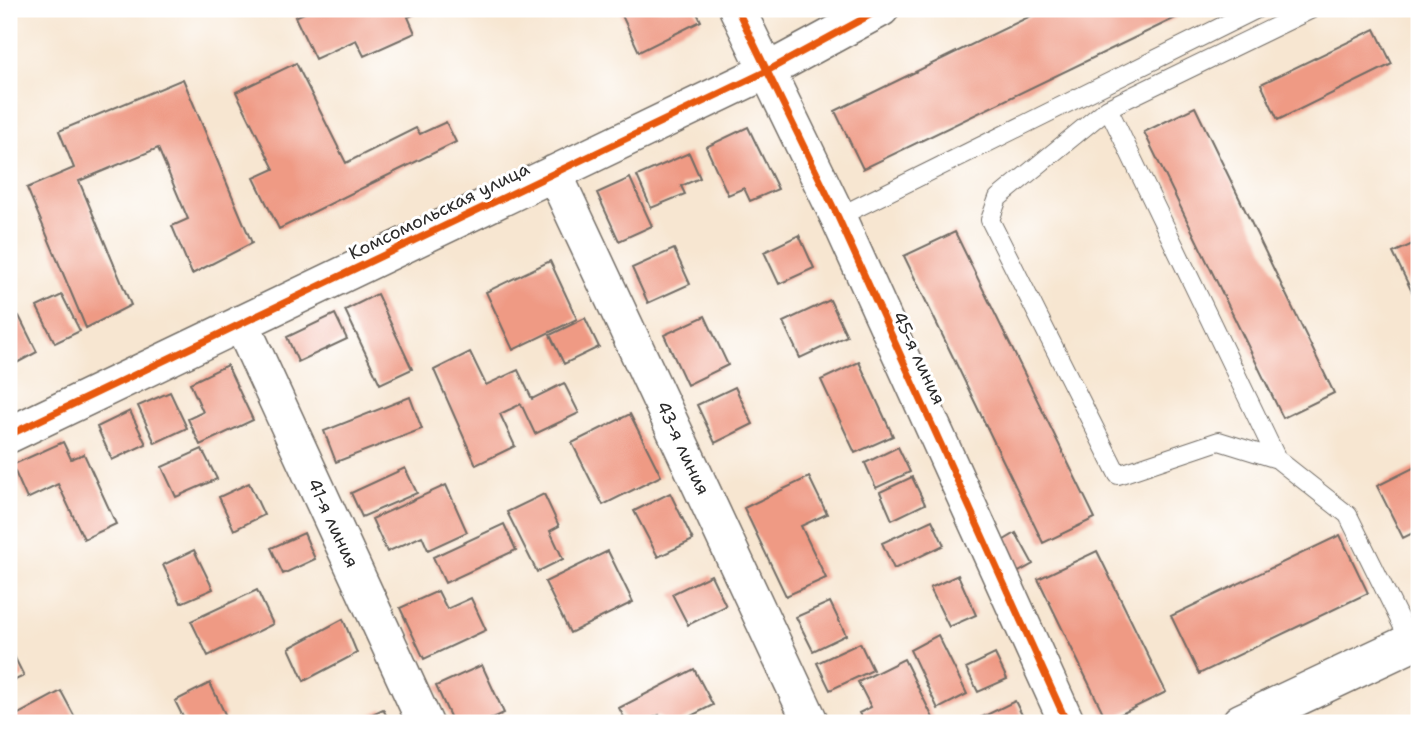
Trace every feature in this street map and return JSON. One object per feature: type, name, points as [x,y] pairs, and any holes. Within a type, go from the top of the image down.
[{"type":"main road","points":[[1262,719],[1415,641]]},
{"type":"street","name":"45-я линия","points":[[737,9],[838,217],[1067,723]]},
{"type":"street","name":"Комсомольская улица","points":[[9,435],[767,71],[881,9]]},
{"type":"street","name":"43-я линия","points":[[554,173],[811,723]]},
{"type":"street","name":"41-я линия","points":[[241,323],[425,723]]},
{"type":"lane","points":[[838,217],[1257,9]]},
{"type":"lane","points":[[1312,9],[1108,108],[998,198],[990,220],[1118,475],[1219,442],[1278,459],[1348,515],[1415,641]]},
{"type":"lane","points":[[1108,108],[1278,459]]},
{"type":"building","points":[[313,9],[427,9],[408,17],[415,33],[364,56],[356,40],[315,59],[295,17]]},
{"type":"building","points":[[619,9],[695,9],[701,21],[639,52]]},
{"type":"building","points":[[1045,9],[1194,9],[863,169],[835,111]]},
{"type":"building","points":[[1375,29],[1392,64],[1278,120],[1261,84]]},
{"type":"building","points":[[296,63],[346,163],[416,128],[420,134],[446,122],[456,142],[279,229],[254,178],[274,169],[236,92]]},
{"type":"building","points":[[183,79],[252,243],[192,274],[172,226],[188,219],[158,148],[79,181],[131,305],[86,328],[27,188],[74,168],[59,131]]},
{"type":"building","points":[[1195,107],[1334,393],[1283,418],[1144,132]]},
{"type":"building","points":[[748,127],[778,189],[750,201],[744,188],[728,195],[706,147]]},
{"type":"building","points":[[689,153],[700,178],[681,186],[685,194],[651,208],[637,176]]},
{"type":"building","points":[[630,178],[652,226],[619,241],[597,193]]},
{"type":"building","points":[[955,232],[1095,518],[1043,543],[904,256]]},
{"type":"building","points":[[799,235],[814,268],[779,284],[764,252]]},
{"type":"building","points":[[1419,241],[1419,291],[1413,294],[1393,253]]},
{"type":"building","points":[[674,249],[690,284],[648,303],[632,268]]},
{"type":"building","points":[[550,261],[577,319],[513,350],[486,292]]},
{"type":"building","points":[[377,294],[412,369],[380,384],[345,310]]},
{"type":"building","points":[[62,295],[80,331],[55,343],[37,307]]},
{"type":"building","points":[[830,300],[847,336],[800,358],[783,322]]},
{"type":"building","points":[[335,314],[347,339],[298,362],[287,337]]},
{"type":"building","points":[[19,316],[37,352],[11,366],[9,321]]},
{"type":"building","points":[[705,316],[728,365],[687,385],[664,335]]},
{"type":"building","points":[[585,318],[599,347],[564,364],[550,335]]},
{"type":"building","points":[[470,352],[486,385],[518,370],[532,399],[564,383],[579,413],[535,434],[521,404],[500,414],[515,446],[476,465],[434,370]]},
{"type":"building","points":[[859,362],[893,436],[855,453],[821,380]]},
{"type":"building","points":[[227,365],[253,420],[200,445],[188,419],[203,412],[190,383]]},
{"type":"building","points":[[735,387],[753,424],[715,443],[697,405]]},
{"type":"building","points":[[170,392],[187,428],[155,443],[138,406]]},
{"type":"building","points":[[410,397],[422,429],[336,462],[324,431]]},
{"type":"building","points":[[130,411],[146,444],[112,460],[97,427]]},
{"type":"building","points":[[630,414],[661,476],[603,505],[572,443]]},
{"type":"building","points":[[63,442],[71,459],[84,454],[116,524],[84,539],[58,484],[27,499],[12,465]]},
{"type":"building","points":[[898,447],[910,472],[876,488],[865,463]]},
{"type":"building","points":[[202,449],[217,479],[176,497],[162,467]]},
{"type":"building","points":[[1419,465],[1419,530],[1403,538],[1377,486]]},
{"type":"building","points":[[405,468],[417,493],[362,517],[351,493]]},
{"type":"building","points":[[809,477],[827,514],[801,526],[826,578],[786,596],[744,508]]},
{"type":"building","points":[[912,477],[925,504],[892,520],[880,492]]},
{"type":"building","points":[[249,483],[264,515],[234,530],[219,497]]},
{"type":"building","points":[[446,485],[467,532],[428,550],[422,536],[387,552],[372,519]]},
{"type":"building","points":[[670,493],[693,540],[658,557],[634,511]]},
{"type":"building","points":[[544,494],[559,526],[550,531],[563,559],[537,572],[507,512]]},
{"type":"building","points":[[932,520],[944,545],[894,569],[882,543]]},
{"type":"building","points":[[504,524],[516,550],[445,583],[433,557]]},
{"type":"building","points":[[304,533],[315,559],[283,574],[271,548]]},
{"type":"building","points":[[1016,533],[1033,564],[1006,579],[989,549]]},
{"type":"building","points":[[1340,535],[1368,593],[1199,674],[1171,616]]},
{"type":"building","points":[[194,550],[213,589],[181,603],[163,565]]},
{"type":"building","points":[[608,551],[633,602],[570,633],[545,582]]},
{"type":"building","points":[[1097,551],[1166,692],[1107,721],[1038,579]]},
{"type":"building","points":[[711,575],[726,606],[688,625],[672,594]]},
{"type":"building","points":[[958,575],[976,615],[949,627],[930,588]]},
{"type":"building","points":[[257,590],[273,624],[208,656],[191,621]]},
{"type":"building","points":[[438,591],[447,609],[471,598],[486,630],[424,659],[400,608]]},
{"type":"building","points":[[830,602],[846,635],[813,651],[796,617]]},
{"type":"building","points":[[343,619],[357,653],[304,681],[289,648]]},
{"type":"building","points":[[938,635],[967,694],[938,709],[910,650]]},
{"type":"building","points":[[860,643],[873,670],[830,690],[817,663]]},
{"type":"building","points":[[9,646],[24,676],[9,683]]},
{"type":"building","points":[[995,654],[1007,679],[978,692],[966,668]]},
{"type":"building","points":[[904,659],[935,722],[865,723],[859,713],[871,707],[858,682]]},
{"type":"building","points":[[482,665],[504,713],[482,723],[453,723],[436,686]]},
{"type":"building","points":[[694,669],[713,705],[677,723],[664,723],[659,715],[643,723],[627,723],[619,708]]},
{"type":"building","points":[[210,683],[226,716],[212,723],[186,723],[175,701]]},
{"type":"building","points":[[61,691],[77,721],[9,723],[9,719]]},
{"type":"building","points":[[1015,701],[1026,723],[970,723]]},
{"type":"building","points":[[383,709],[390,723],[353,723]]},
{"type":"cycle path","points":[[737,9],[838,217],[1067,723]]},
{"type":"cycle path","points":[[9,435],[767,71],[881,9]]}]
